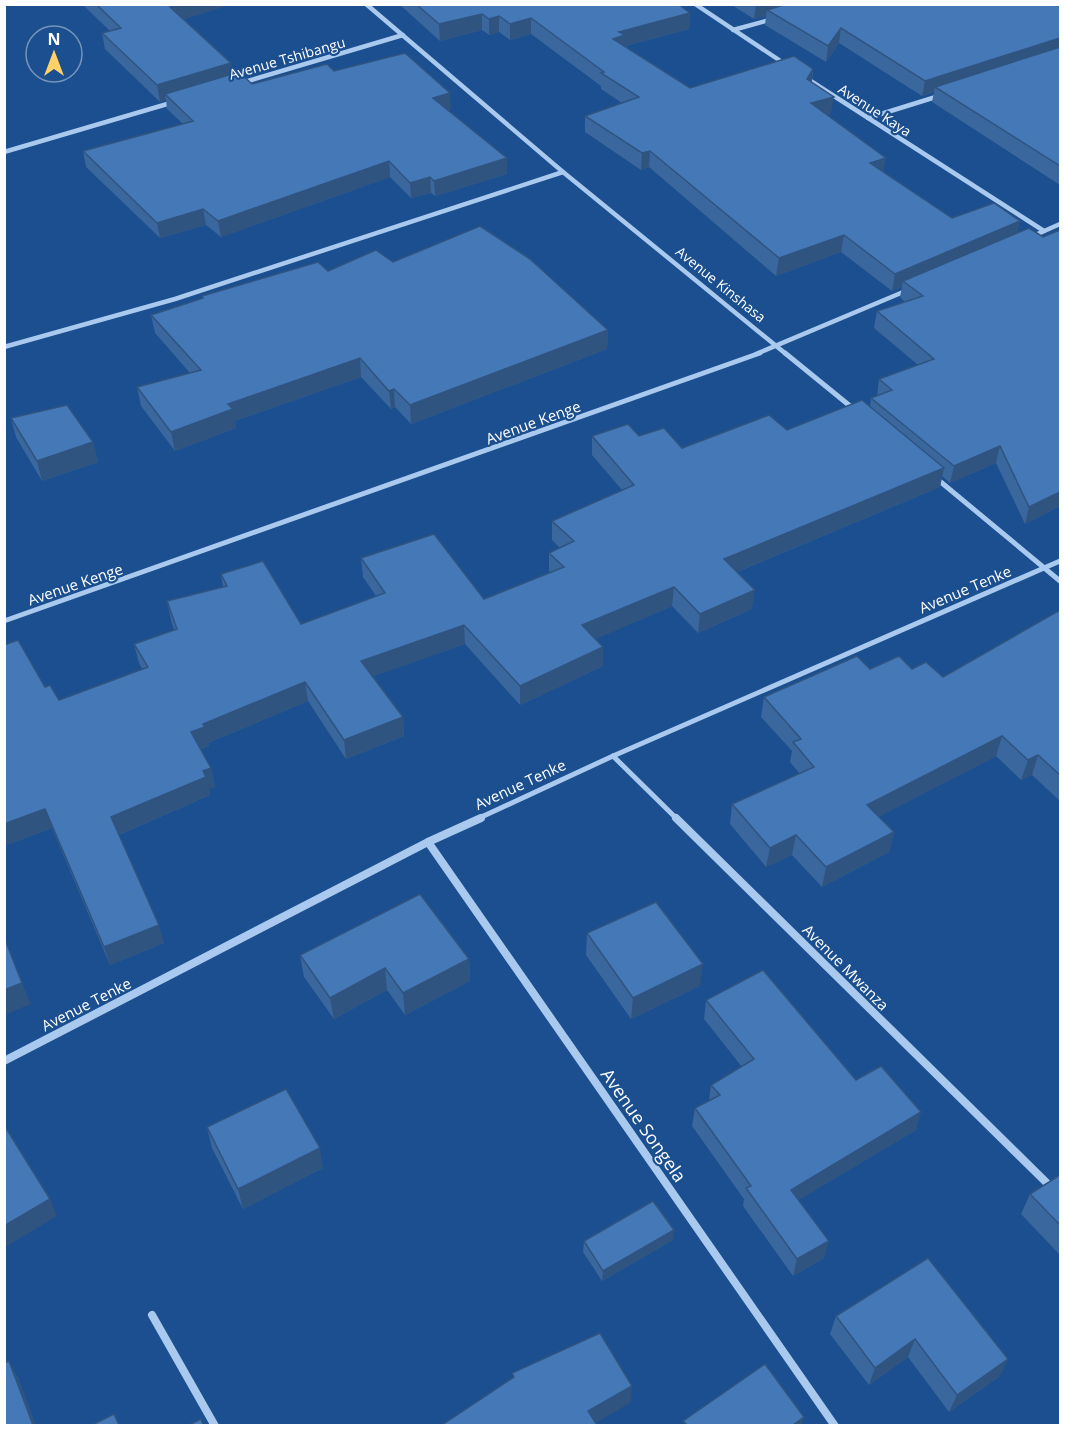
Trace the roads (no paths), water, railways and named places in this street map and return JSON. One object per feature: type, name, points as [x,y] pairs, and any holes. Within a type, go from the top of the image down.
[{"type":"street","name":"Avenue Kinshasa","points":[[366,4],[563,172],[861,415]]},
{"type":"street","points":[[695,4],[791,68]]},
{"type":"street","points":[[734,30],[778,17]]},
{"type":"street","name":"Avenue Tshibangu","points":[[232,85],[403,35]]},
{"type":"street","name":"Avenue Kaya","points":[[801,74],[1044,231]]},
{"type":"street","points":[[868,118],[950,93]]},
{"type":"street","points":[[4,152],[175,102]]},
{"type":"street","points":[[4,347],[175,299],[563,172]]},
{"type":"street","points":[[1023,240],[1060,224]]},
{"type":"street","name":"Avenue Kenge","points":[[4,621],[263,531],[778,346],[916,286]]},
{"type":"street","points":[[935,477],[1060,581]]},
{"type":"street","name":"Avenue Tenke","points":[[4,1061],[428,842],[613,756],[1060,561]]},
{"type":"street","name":"Avenue Mwanza","points":[[613,756],[1060,1196]]},
{"type":"street","name":"Avenue Songela","points":[[428,842],[835,1425]]},
{"type":"street","points":[[152,1315],[215,1425]]}]
